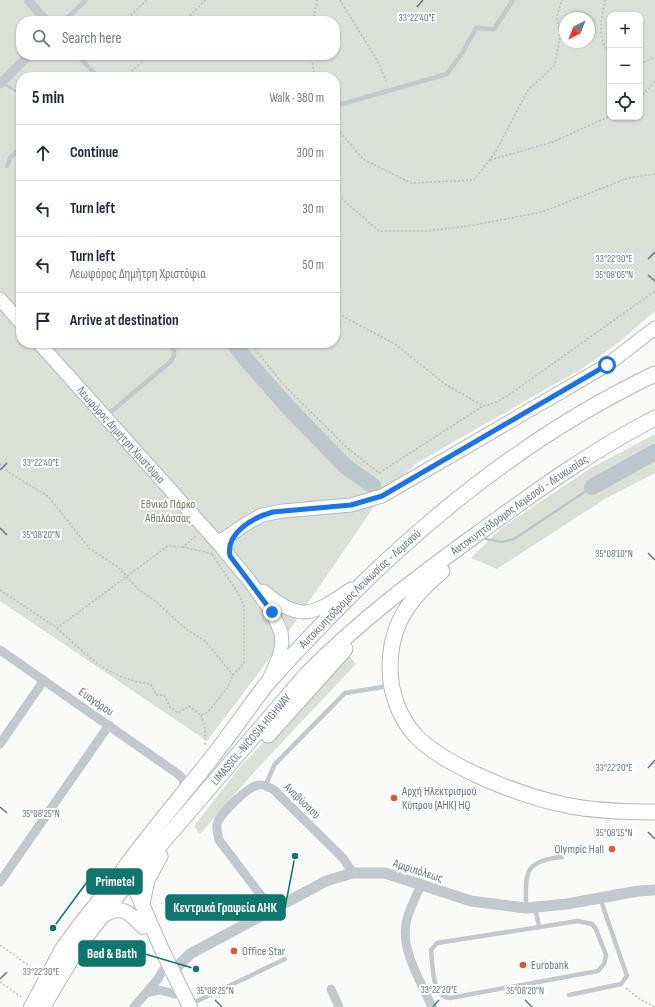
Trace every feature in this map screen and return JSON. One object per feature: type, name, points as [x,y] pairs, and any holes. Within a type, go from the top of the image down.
[{"type":"highway","name":"Αυτοκινητόδρομος Λευκωσίας - Λεμεσού","points":[[123,880],[185,790],[267,685],[324,622],[370,576],[440,513],[476,484],[532,445],[599,403],[655,374]]},
{"type":"highway","name":"Αυτοκινητόδρομος Λεμεσού - Λευκωσίας","points":[[389,600],[543,486],[632,430],[655,418]]},
{"type":"highway","points":[[543,486],[430,581],[406,607],[397,625],[391,646],[391,686],[398,708],[415,734],[438,753],[481,776],[522,792],[565,805],[622,812],[655,812]]},
{"type":"highway","points":[[142,904],[147,880],[152,869],[182,829],[389,600]]},
{"type":"highway","name":"LIMASSOL-NICOSIA HIGHWAY","points":[[123,880],[306,674],[335,646],[389,600]]},
{"type":"main road","points":[[0,299],[16,317]]},
{"type":"main road","points":[[219,551],[243,526],[254,519],[273,512],[351,505],[382,496],[607,365],[655,328]]},
{"type":"main road","name":"Λεωφόρος Δημήτρη Χριστόφια","points":[[43,348],[205,528],[219,551],[249,580],[285,608],[294,612],[305,612],[323,607],[370,576]]},
{"type":"main road","points":[[219,551],[230,547],[243,526]]},
{"type":"main road","name":"Λεωφόρος Δημήτρη Χριστόφια","points":[[249,580],[272,612],[281,632],[282,643],[279,657],[267,685]]},
{"type":"main road","points":[[123,880],[142,904],[162,950],[175,994],[187,1006]]},
{"type":"main road","points":[[43,1007],[80,945],[102,917],[123,880]]},
{"type":"main road","points":[[123,880],[128,896],[143,927],[187,1006]]},
{"type":"main road","points":[[27,1002],[62,950],[123,880]]},
{"type":"main road","points":[[102,917],[115,909],[124,911],[143,927]]},
{"type":"street","points":[[28,0],[42,16]]},
{"type":"street","points":[[0,84],[24,60]]},
{"type":"street","name":"Ευαγόρου","points":[[0,650],[178,774],[183,779],[185,790]]},
{"type":"street","points":[[0,744],[44,680]]},
{"type":"street","points":[[0,882],[108,725]]},
{"type":"street","name":"Αναβύσσου","points":[[272,910],[219,840],[217,828],[218,821],[228,808],[249,788],[259,785],[274,790],[343,858],[353,873]]},
{"type":"street","name":"Αμφιπόλεως","points":[[169,972],[190,954],[326,881],[353,873],[385,873],[471,901],[531,908],[638,891],[655,890]]},
{"type":"street","points":[[421,885],[407,918],[405,939],[407,951],[432,1007]]},
{"type":"street","name":"Αμφιπόλεως","points":[[162,950],[171,956],[190,954]]},
{"type":"street","points":[[134,1007],[158,980],[169,972]]},
{"type":"street","points":[[331,989],[339,1007]]},
{"type":"street","points":[[146,993],[159,990],[175,994]]},
{"type":"lane","points":[[69,16],[86,0]]},
{"type":"lane","points":[[340,105],[447,74],[463,52],[476,28],[494,29],[513,0]]},
{"type":"lane","points":[[82,60],[93,72]]},
{"type":"lane","points":[[6,166],[10,158],[16,152]]},
{"type":"lane","points":[[105,417],[170,362],[174,356],[174,350],[172,348]]},
{"type":"lane","points":[[265,786],[275,764],[345,693],[391,686]]},
{"type":"lane","points":[[539,926],[531,908],[526,876],[537,862],[562,857]]},
{"type":"lane","points":[[569,995],[621,984],[627,976],[600,898]]},
{"type":"lane","points":[[578,920],[592,924],[596,929],[606,955],[606,960],[602,968],[598,971],[450,998],[443,996],[437,990],[431,950],[437,943],[539,926],[578,920]]},
{"type":"lane","points":[[187,1006],[285,959]]},
{"type":"path","points":[[130,16],[147,0]]},
{"type":"path","points":[[189,16],[206,0]]},
{"type":"path","points":[[314,16],[317,0]]},
{"type":"path","points":[[340,0],[377,60],[391,91]]},
{"type":"path","points":[[340,132],[363,159],[411,183],[474,180],[490,160],[528,90],[555,66],[560,36],[556,16],[562,0]]},
{"type":"path","points":[[605,0],[600,26],[607,51]]},
{"type":"path","points":[[643,63],[655,57]]},
{"type":"path","points":[[131,72],[144,60]]},
{"type":"path","points":[[312,60],[314,72]]},
{"type":"path","points":[[643,95],[655,81]]},
{"type":"path","points":[[490,160],[553,142],[607,117]]},
{"type":"path","points":[[340,196],[379,231],[426,231],[474,226],[542,212],[628,178],[655,174]]},
{"type":"path","points":[[254,348],[282,383],[346,447],[379,473],[483,406],[497,402],[513,392],[655,291]]},
{"type":"path","points":[[340,314],[376,332],[395,344],[445,384],[483,406]]},
{"type":"path","points":[[0,464],[11,474],[48,496],[89,548],[118,567],[128,576],[139,590],[154,600],[186,629],[205,641],[233,675]]},
{"type":"path","points":[[183,547],[205,528]]},
{"type":"path","points":[[57,628],[168,546],[219,551],[244,606],[244,663],[233,675],[228,687],[208,712],[201,715]]},
{"type":"path","points":[[0,590],[57,628],[98,665],[134,682],[151,684],[156,695],[164,695],[170,707],[178,713],[189,706],[201,715],[205,728],[204,744],[206,751]]},
{"type":"path","points":[[0,946],[38,972]]},
{"type":"path","points":[[0,982],[27,1002]]},
{"type":"path","points":[[621,984],[641,1000],[655,1007]]},
{"type":"green space","name":"Εθνικό Πάρκο Αθαλάσσας","points":[[0,0],[655,0],[655,311],[618,343],[583,368],[415,464],[377,502],[276,650],[207,741],[0,601]]},
{"type":"green space","points":[[655,434],[655,473],[605,499],[497,569],[471,558],[500,529],[589,469]]},
{"type":"green space","points":[[348,654],[356,664],[255,771],[200,834],[194,826],[240,767]]},
{"type":"waterway","points":[[2,83],[16,91]]},
{"type":"waterway","points":[[238,348],[288,407],[345,466],[373,486]]},
{"type":"waterway","points":[[592,487],[655,452]]},
{"type":"waterway","points":[[486,539],[501,542],[514,539],[592,487]]},
{"type":"place","name":"Αρχή Ηλεκτρισμού Κύπρου (ΑΗΚ) HQ","points":[[394,798]]},
{"type":"place","name":"Olympic Hall","points":[[612,849]]},
{"type":"place","name":"Κεντρικά Γραφεία ΑΗΚ","points":[[295,856]]},
{"type":"place","name":"Primetel","points":[[53,928]]},
{"type":"place","name":"Office Star","points":[[234,951]]},
{"type":"place","name":"Eurobank","points":[[523,965]]},
{"type":"place","name":"Bed & Bath","points":[[196,969]]},
{"type":"route","points":[[272,612],[230,556],[230,547],[243,526],[262,515],[273,512],[351,505],[367,502],[382,496],[607,365]]}]
